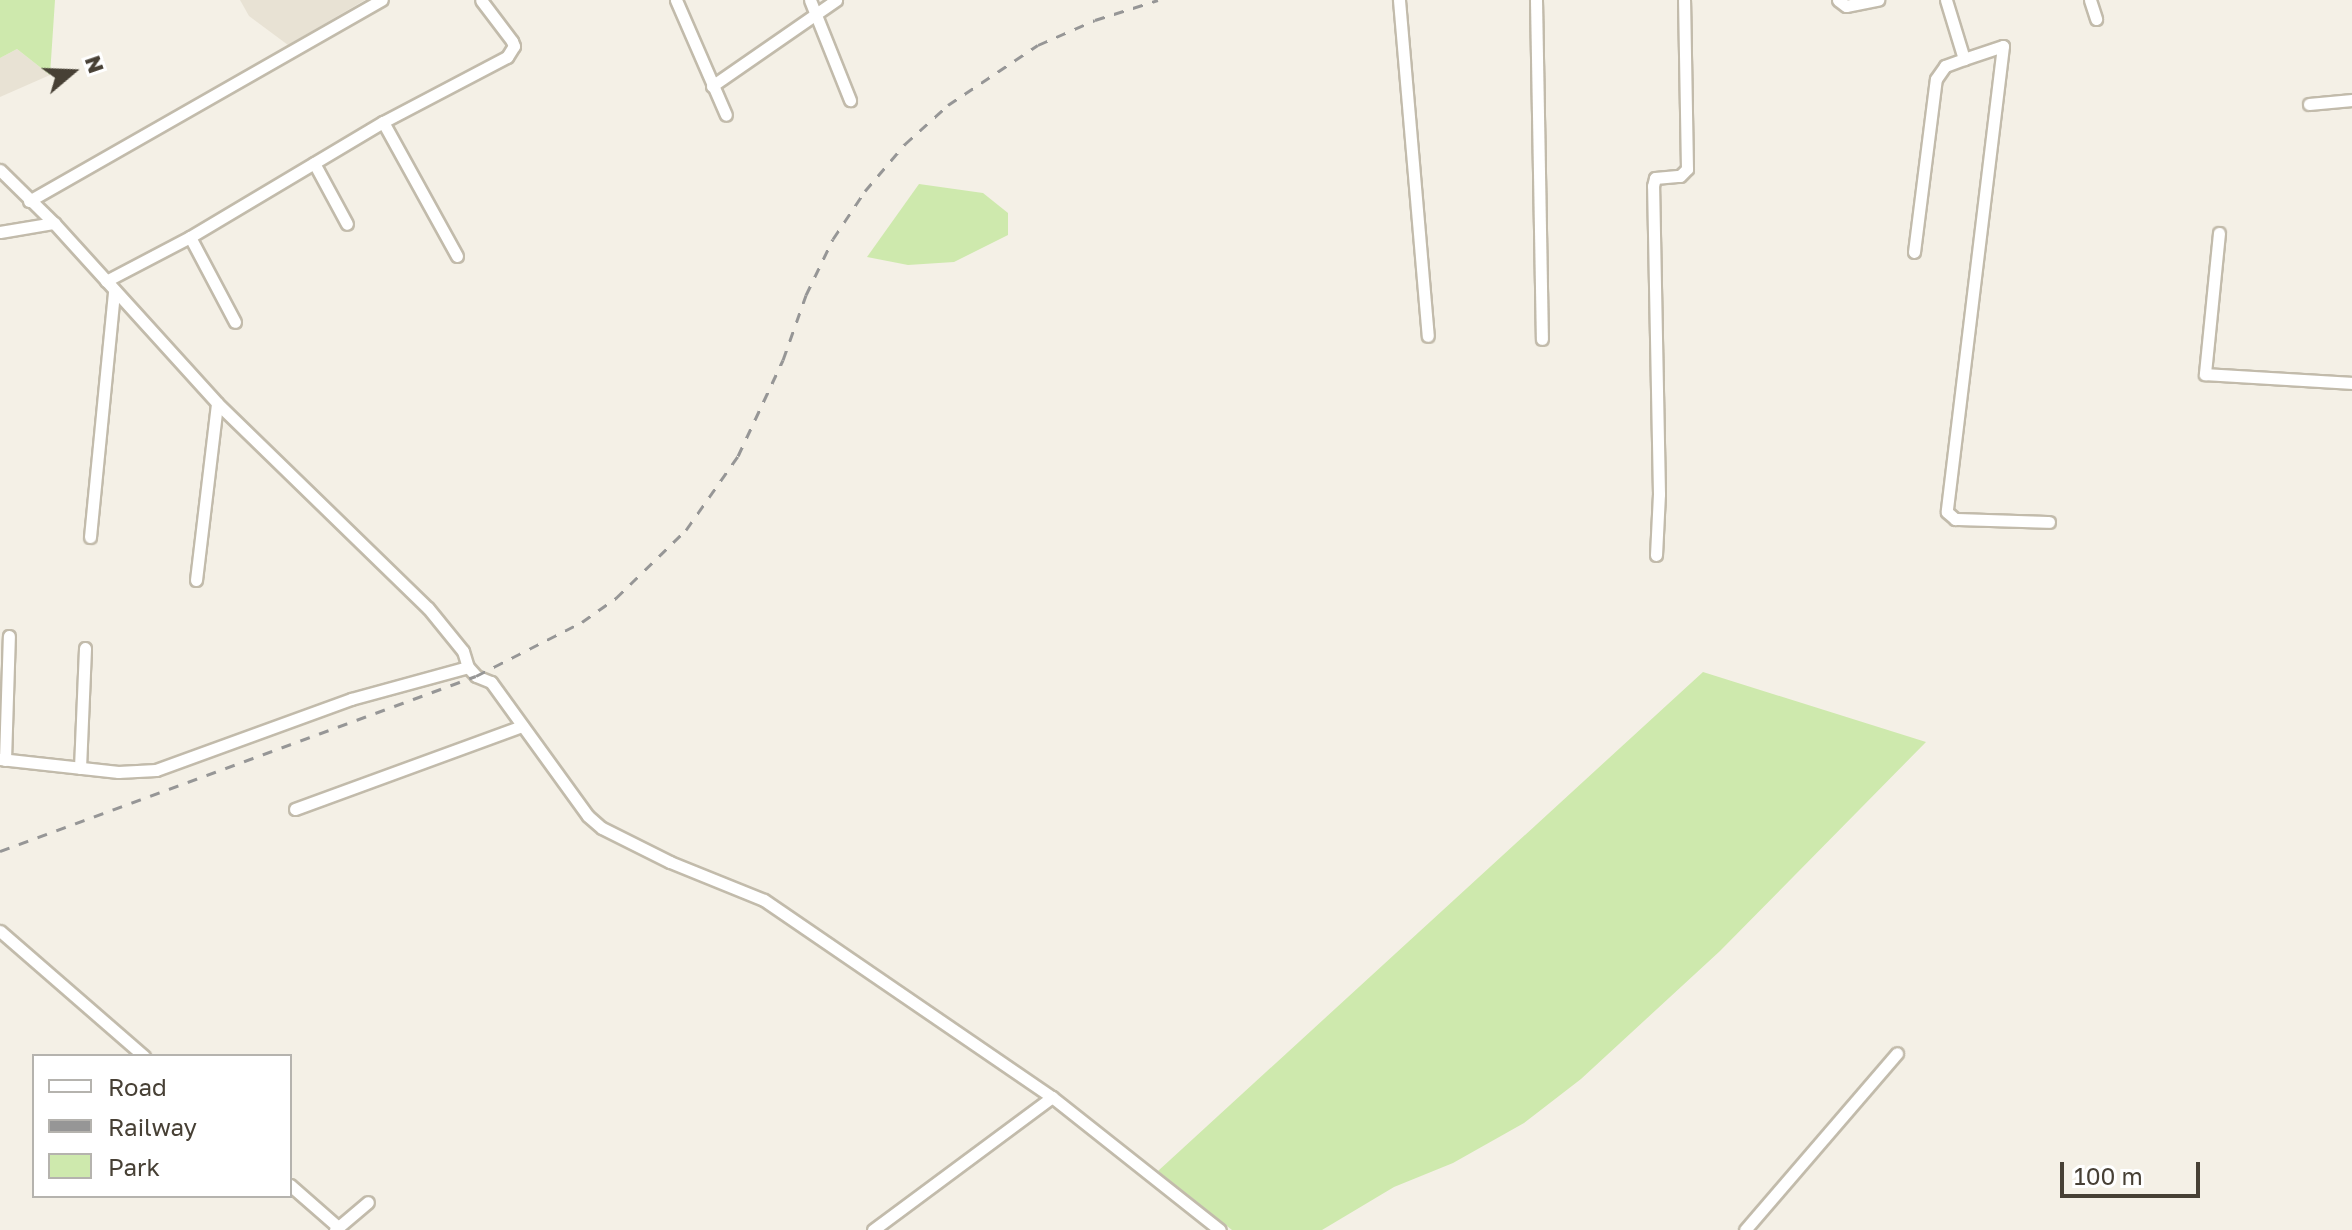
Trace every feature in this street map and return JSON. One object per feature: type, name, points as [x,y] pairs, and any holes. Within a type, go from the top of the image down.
[{"type":"street","points":[[29,201],[382,0]]},
{"type":"street","points":[[106,281],[190,237],[383,122],[512,53],[512,41],[481,0]]},
{"type":"street","points":[[676,0],[726,115]]},
{"type":"street","points":[[810,0],[850,100]]},
{"type":"street","points":[[712,86],[836,0]]},
{"type":"street","points":[[1399,0],[1428,336]]},
{"type":"street","points":[[1536,0],[1542,339]]},
{"type":"street","points":[[1656,555],[1659,494],[1653,186],[1655,178],[1680,176],[1687,169],[1684,0]]},
{"type":"street","points":[[1838,0],[1846,6],[1878,0]]},
{"type":"street","points":[[1946,0],[1964,59]]},
{"type":"street","points":[[2090,0],[2096,19]]},
{"type":"street","points":[[1914,252],[1936,79],[1945,66],[2003,46],[1947,512],[1955,519],[2049,522]]},
{"type":"street","points":[[2309,104],[2352,100]]},
{"type":"street","points":[[383,122],[457,256]]},
{"type":"street","points":[[314,163],[347,224]]},
{"type":"street","points":[[0,170],[54,223],[217,403],[428,608],[463,651],[468,667],[476,676],[491,682],[588,816],[602,828],[704,877],[764,900],[1052,1097],[1220,1230]]},
{"type":"street","points":[[0,232],[54,223]]},
{"type":"street","points":[[2219,233],[2205,374],[2352,383]]},
{"type":"street","points":[[190,237],[235,322]]},
{"type":"street","points":[[90,537],[114,291]]},
{"type":"street","points":[[196,580],[217,403]]},
{"type":"street","points":[[9,636],[2,760],[80,768],[156,770],[351,699],[468,667]]},
{"type":"street","points":[[80,768],[85,648]]},
{"type":"street","points":[[295,809],[522,726]]},
{"type":"street","points":[[0,931],[142,1054]]},
{"type":"street","points":[[1745,1230],[1897,1053]]},
{"type":"street","points":[[873,1230],[1052,1097]]},
{"type":"street","points":[[292,1187],[336,1228],[368,1202]]},
{"type":"shaded area","points":[[240,0],[365,0],[288,45],[249,16]]},
{"type":"shaded area","points":[[17,49],[50,75],[0,97],[0,58]]},
{"type":"green space","points":[[0,0],[55,0],[50,75],[17,49],[0,58]]},
{"type":"green space","points":[[919,184],[983,193],[1008,213],[1008,235],[954,262],[908,265],[867,257]]},
{"type":"green space","points":[[1703,672],[1926,742],[1720,951],[1581,1079],[1524,1123],[1453,1163],[1394,1187],[1322,1230],[1232,1230],[1158,1171]]},
{"type":"railway","points":[[0,851],[476,676],[582,622],[616,598],[686,530],[738,456],[783,360],[806,295],[833,239],[865,191],[905,144],[948,105],[1038,45],[1095,20],[1158,0]]}]
